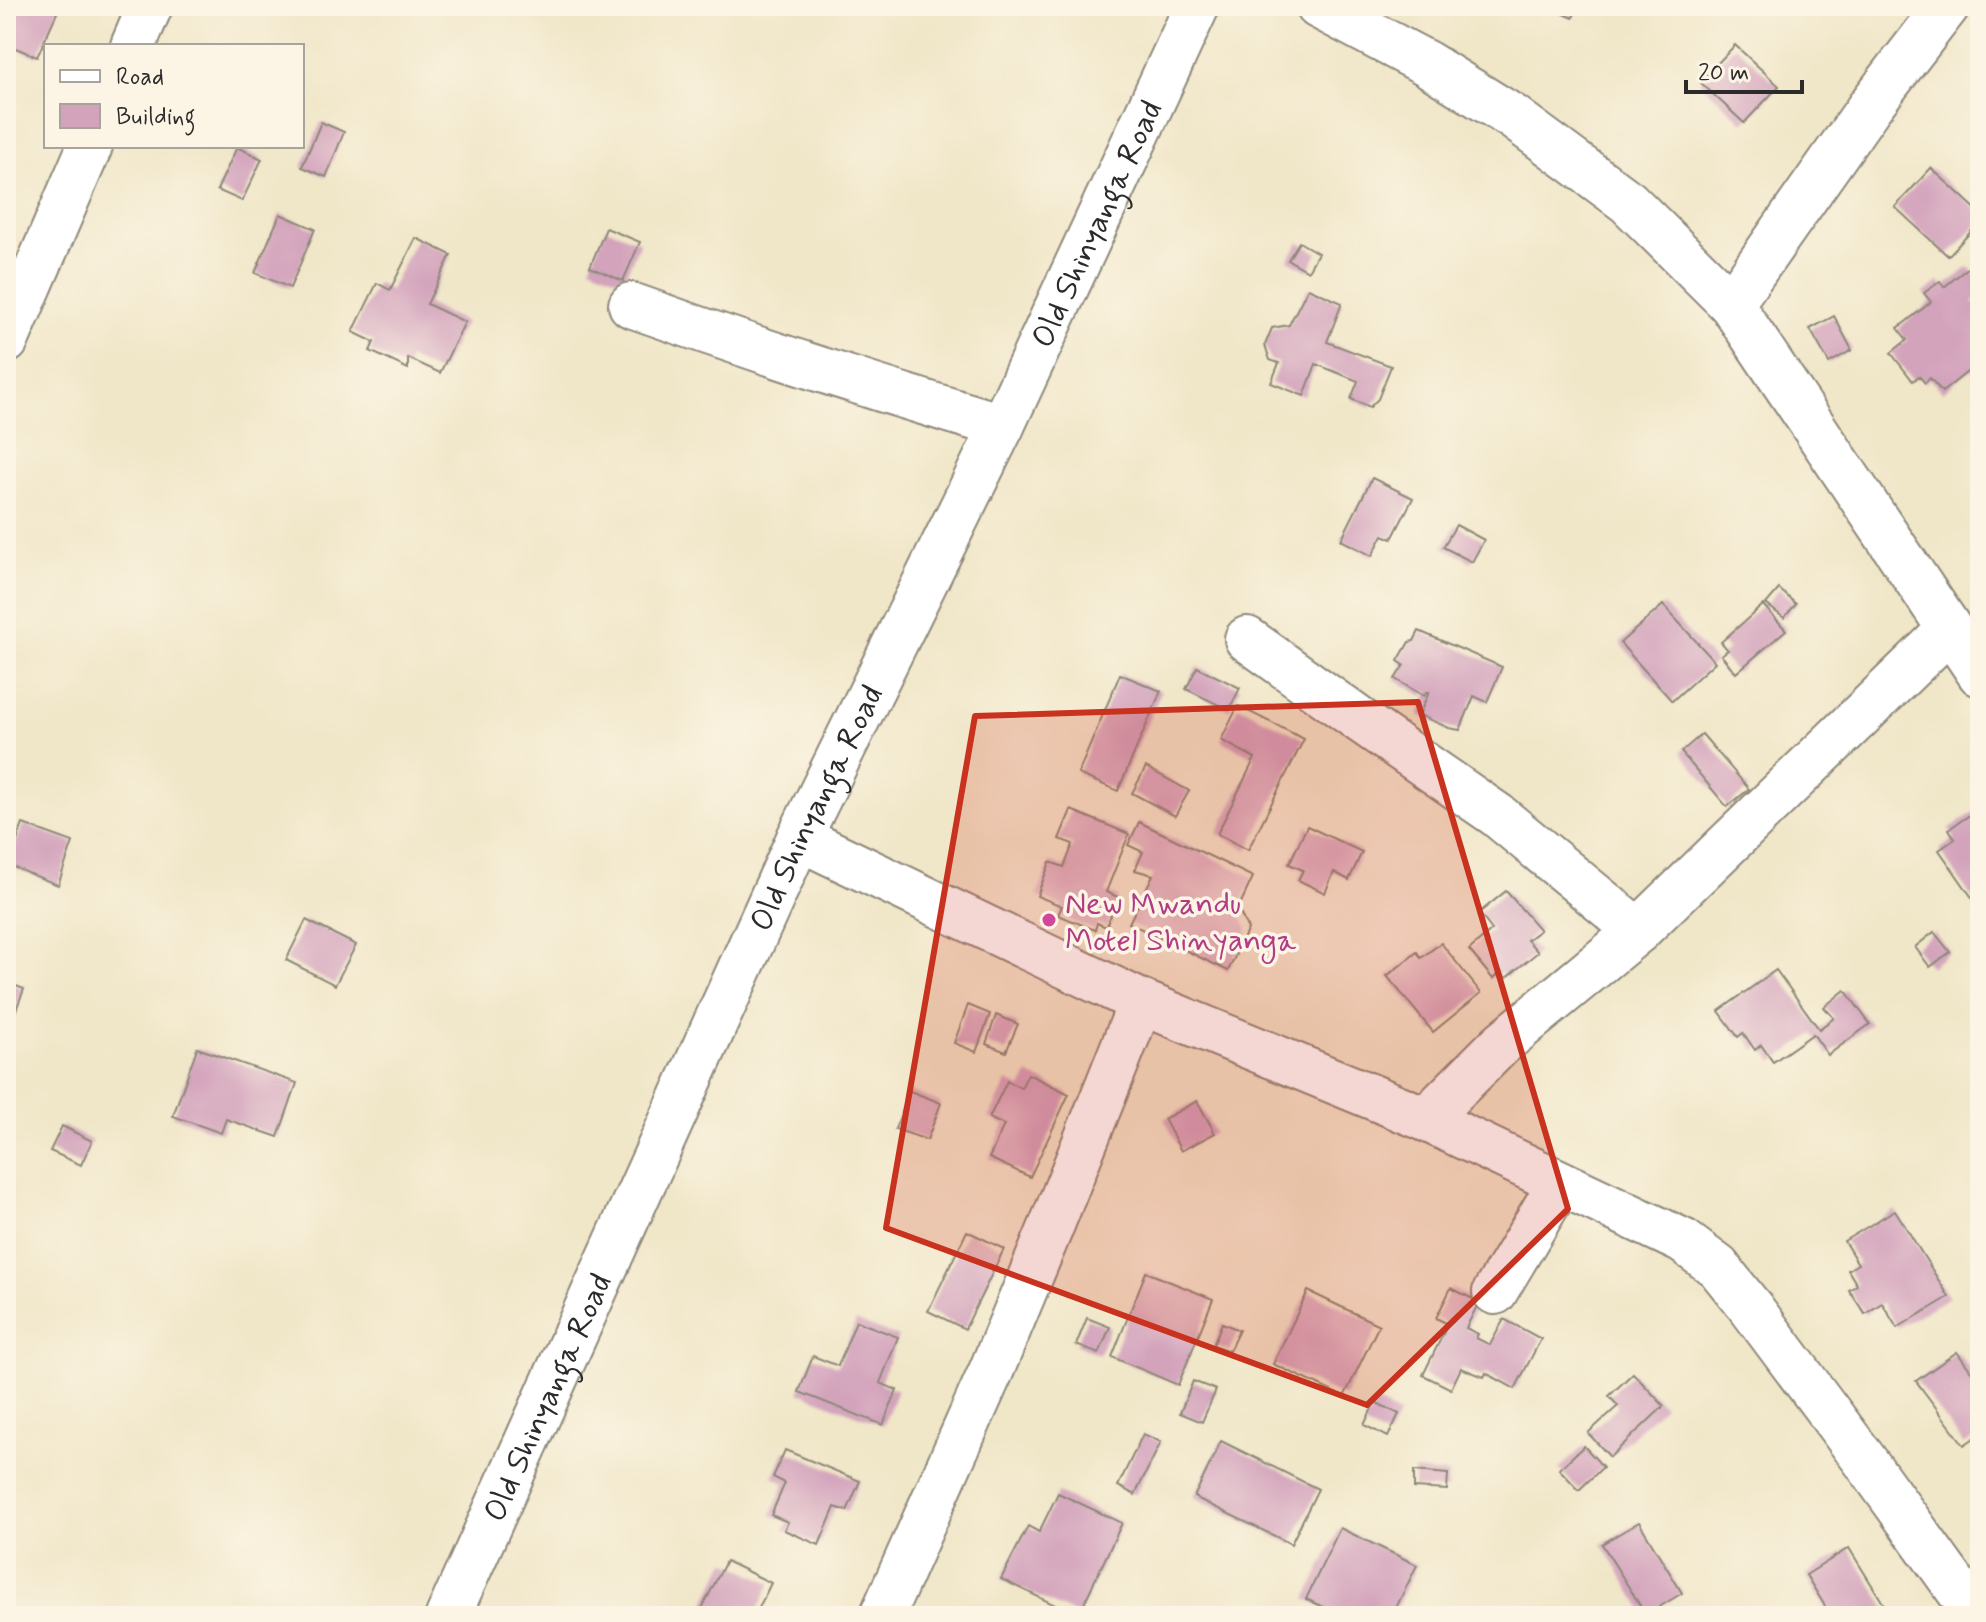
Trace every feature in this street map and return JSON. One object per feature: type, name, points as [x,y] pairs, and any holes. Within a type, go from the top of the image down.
[{"type":"street","points":[[134,44],[150,6]]},
{"type":"street","points":[[1318,6],[1426,63],[1513,117],[1628,202],[1731,304],[1980,674]]},
{"type":"street","points":[[1731,304],[1861,118],[1947,6]]},
{"type":"street","name":"Old Shinyanga Road","points":[[448,1616],[799,838],[1002,426],[1185,10]]},
{"type":"street","points":[[6,341],[89,148]]},
{"type":"street","points":[[631,305],[748,347],[1002,426]]},
{"type":"street","points":[[1426,1119],[1501,1044],[1638,931],[1949,630]]},
{"type":"street","points":[[1247,639],[1497,815],[1638,931]]},
{"type":"street","points":[[799,838],[1141,1002],[1426,1119],[1683,1241],[1718,1267],[1760,1320],[1977,1616]]},
{"type":"street","points":[[882,1616],[997,1355],[1141,1002]]},
{"type":"street","points":[[1495,1292],[1560,1183]]},
{"type":"highlighted area","points":[[1418,702],[1568,1209],[1367,1405],[886,1228],[975,716]]},
{"type":"building","points":[[6,6],[60,6],[37,57],[6,44]]},
{"type":"building","points":[[1546,6],[1578,6],[1573,18]]},
{"type":"building","points":[[1735,45],[1779,86],[1744,123],[1700,82]]},
{"type":"building","points":[[321,122],[344,132],[326,177],[302,167]]},
{"type":"building","points":[[237,148],[262,159],[242,201],[217,190]]},
{"type":"building","points":[[1931,168],[1980,213],[1980,222],[1948,256],[1895,207]]},
{"type":"building","points":[[280,214],[315,229],[290,288],[255,273]]},
{"type":"building","points":[[606,228],[640,242],[623,281],[590,267]]},
{"type":"building","points":[[416,238],[451,255],[427,304],[465,322],[440,373],[408,358],[408,369],[370,351],[374,342],[353,332],[377,283],[390,290]]},
{"type":"building","points":[[1299,242],[1318,253],[1308,271],[1288,260]]},
{"type":"building","points":[[1969,267],[1980,281],[1980,296],[1973,302],[1980,310],[1980,377],[1971,369],[1942,392],[1930,378],[1925,383],[1919,376],[1913,381],[1891,353],[1907,340],[1898,328],[1931,302],[1924,293],[1940,281],[1944,287]]},
{"type":"building","points":[[1308,288],[1342,303],[1327,342],[1391,366],[1378,399],[1370,407],[1351,399],[1358,381],[1316,364],[1304,396],[1271,383],[1279,363],[1270,360],[1265,345],[1272,328],[1289,325]]},
{"type":"building","points":[[1834,316],[1852,350],[1829,363],[1810,329]]},
{"type":"building","points":[[1372,478],[1413,498],[1392,539],[1383,535],[1372,556],[1341,540]]},
{"type":"building","points":[[1456,525],[1484,540],[1472,562],[1443,547]]},
{"type":"building","points":[[1779,589],[1796,604],[1784,618],[1766,604]]},
{"type":"building","points":[[1663,605],[1715,662],[1672,701],[1620,643]]},
{"type":"building","points":[[1763,605],[1786,630],[1736,673],[1721,655],[1728,650],[1721,642]]},
{"type":"building","points":[[1419,631],[1502,667],[1487,702],[1474,696],[1460,730],[1419,715],[1429,692],[1424,696],[1395,679],[1404,665],[1398,661]]},
{"type":"building","points":[[1197,667],[1240,688],[1229,710],[1186,689]]},
{"type":"building","points":[[1120,674],[1161,691],[1118,791],[1078,774]]},
{"type":"building","points":[[1238,706],[1304,739],[1248,850],[1217,834],[1255,758],[1221,740]]},
{"type":"building","points":[[1702,734],[1749,789],[1727,807],[1681,752]]},
{"type":"building","points":[[1146,767],[1189,791],[1175,816],[1132,793]]},
{"type":"building","points":[[1980,808],[1980,909],[1939,850],[1955,839],[1949,829]]},
{"type":"building","points":[[1071,810],[1129,834],[1106,892],[1118,897],[1106,927],[1097,923],[1095,930],[1058,915],[1062,906],[1037,896],[1050,862],[1064,867],[1073,844],[1059,839]]},
{"type":"building","points":[[1139,822],[1253,877],[1238,909],[1248,929],[1228,971],[1129,923],[1153,875],[1135,870],[1143,852],[1128,845]]},
{"type":"building","points":[[23,824],[73,842],[58,885],[8,865]]},
{"type":"building","points":[[1307,826],[1362,852],[1349,880],[1334,872],[1325,893],[1298,880],[1303,870],[1289,864]]},
{"type":"building","points":[[1506,891],[1540,930],[1527,940],[1538,952],[1506,978],[1501,972],[1493,979],[1469,950],[1492,930],[1479,913]]},
{"type":"building","points":[[306,920],[356,945],[335,985],[286,960]]},
{"type":"building","points":[[1934,932],[1950,952],[1930,967],[1915,947]]},
{"type":"building","points":[[1441,943],[1481,993],[1433,1032],[1387,976],[1417,952],[1421,958]]},
{"type":"building","points":[[1776,970],[1819,1029],[1834,1018],[1824,1007],[1845,990],[1870,1024],[1828,1055],[1813,1034],[1773,1062],[1761,1045],[1755,1050],[1743,1033],[1738,1037],[1719,1011]]},
{"type":"building","points":[[6,982],[24,989],[6,1036]]},
{"type":"building","points":[[968,1005],[990,1014],[976,1052],[954,1043]]},
{"type":"building","points":[[996,1015],[1018,1024],[1006,1052],[986,1044]]},
{"type":"building","points":[[197,1048],[297,1083],[278,1137],[226,1119],[221,1133],[173,1116]]},
{"type":"building","points":[[1028,1074],[1069,1094],[1030,1177],[989,1158],[1004,1125],[989,1118],[1007,1081],[1021,1088]]},
{"type":"building","points":[[910,1091],[941,1103],[927,1140],[895,1129]]},
{"type":"building","points":[[1197,1101],[1215,1133],[1181,1151],[1164,1119]]},
{"type":"building","points":[[62,1126],[92,1141],[81,1165],[50,1151]]},
{"type":"building","points":[[1895,1210],[1949,1297],[1897,1328],[1882,1303],[1865,1314],[1849,1290],[1857,1285],[1848,1270],[1858,1264],[1844,1241]]},
{"type":"building","points":[[967,1231],[1004,1249],[965,1329],[928,1311]]},
{"type":"building","points":[[1146,1272],[1213,1299],[1178,1385],[1112,1357]]},
{"type":"building","points":[[1451,1288],[1479,1302],[1466,1328],[1478,1334],[1476,1338],[1490,1345],[1504,1319],[1541,1339],[1515,1389],[1486,1373],[1484,1377],[1461,1368],[1451,1389],[1423,1375],[1448,1324],[1436,1318]]},
{"type":"building","points":[[1308,1291],[1379,1325],[1344,1397],[1273,1364]]},
{"type":"building","points":[[1087,1318],[1110,1327],[1099,1354],[1076,1345]]},
{"type":"building","points":[[856,1321],[898,1337],[880,1383],[897,1390],[883,1425],[799,1392],[813,1356],[838,1366]]},
{"type":"building","points":[[1222,1323],[1239,1330],[1229,1351],[1213,1345]]},
{"type":"building","points":[[1957,1352],[1980,1383],[1980,1434],[1964,1445],[1916,1381]]},
{"type":"building","points":[[1633,1373],[1664,1406],[1610,1457],[1588,1433],[1618,1406],[1609,1396]]},
{"type":"building","points":[[1193,1381],[1216,1390],[1202,1422],[1180,1413]]},
{"type":"building","points":[[1375,1402],[1399,1414],[1388,1437],[1364,1425]]},
{"type":"building","points":[[1143,1434],[1161,1442],[1135,1495],[1118,1486]]},
{"type":"building","points":[[1221,1441],[1318,1489],[1291,1544],[1194,1497]]},
{"type":"building","points":[[1584,1446],[1603,1467],[1579,1490],[1559,1469]]},
{"type":"building","points":[[785,1450],[860,1481],[847,1511],[835,1507],[819,1545],[784,1530],[788,1522],[771,1515],[785,1483],[773,1477]]},
{"type":"building","points":[[1414,1471],[1448,1474],[1447,1490],[1414,1488]]},
{"type":"building","points":[[1058,1493],[1122,1523],[1078,1616],[1001,1579],[1028,1526],[1039,1532]]},
{"type":"building","points":[[1639,1522],[1682,1593],[1646,1615],[1602,1544]]},
{"type":"building","points":[[1340,1528],[1417,1565],[1392,1616],[1343,1616],[1306,1599]]},
{"type":"building","points":[[1849,1548],[1891,1616],[1831,1616],[1806,1575]]},
{"type":"building","points":[[726,1561],[771,1583],[755,1616],[698,1616]]},
{"type":"place","name":"New Mwandu Motel Shinyanga","points":[[1049,920]]}]
